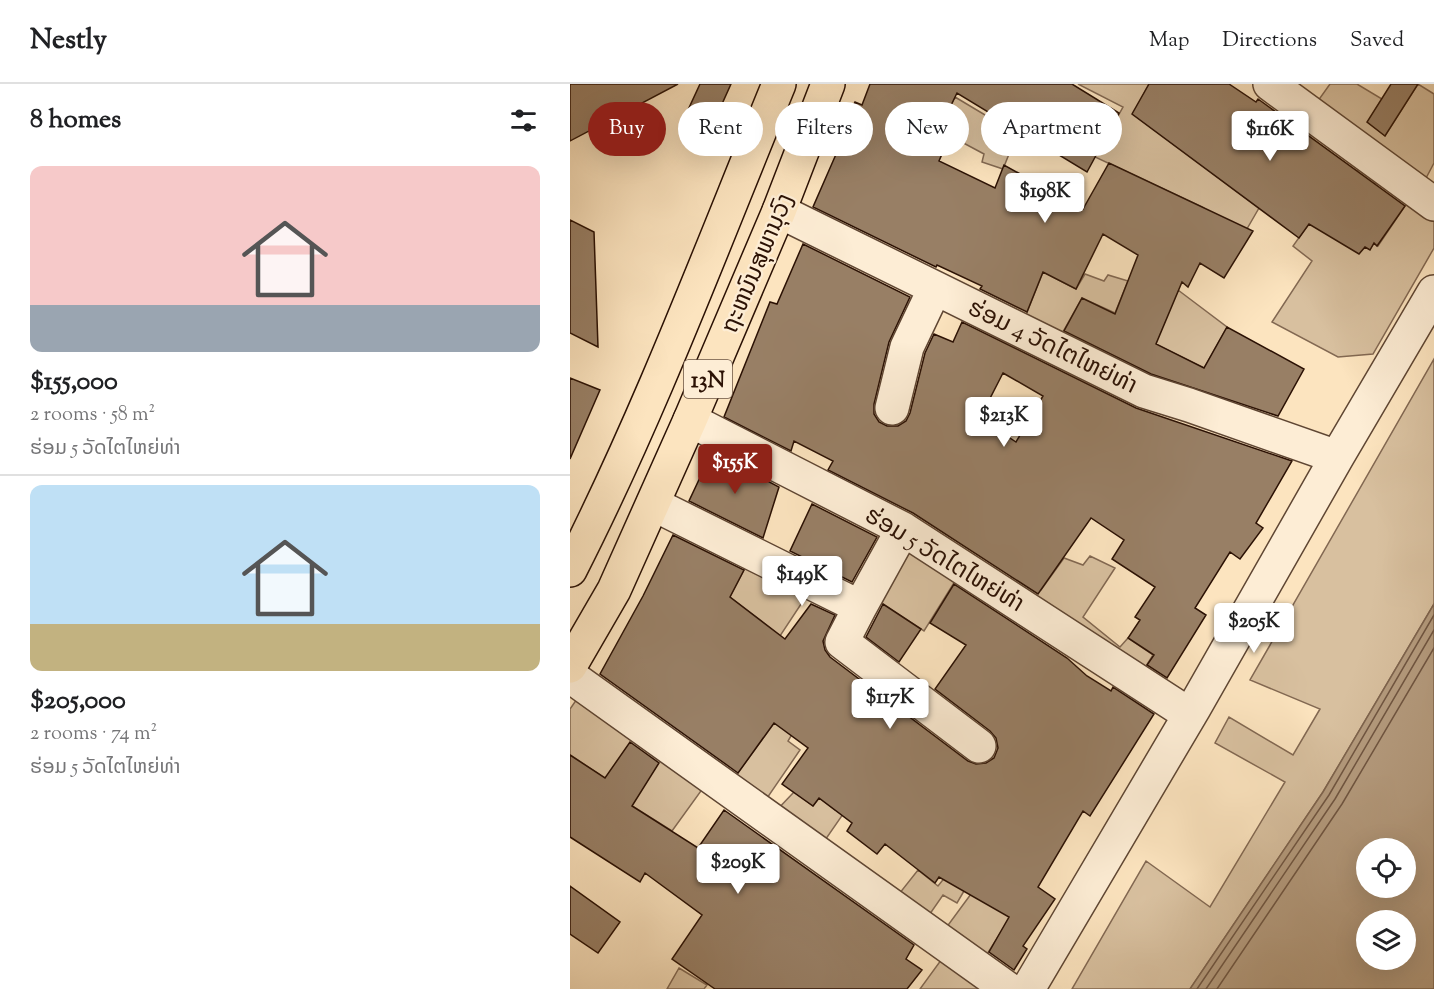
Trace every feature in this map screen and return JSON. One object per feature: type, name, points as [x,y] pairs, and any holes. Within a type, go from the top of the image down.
[{"type":"highway","name":"ຖະຫນົນສຸພານຸວົງ","points":[[570,570],[649,402],[779,84]]},
{"type":"highway","name":"ຖະຫນົນສຸພານຸວົງ","points":[[570,666],[614,590],[690,420],[779,211],[828,84]]},
{"type":"street","points":[[1270,84],[1434,204]]},
{"type":"street","name":"ຮ່ອມ 4 ວັດໄຕໄຫຍ່ທ່າ","points":[[779,211],[1144,391],[1337,457]]},
{"type":"street","points":[[892,408],[894,349],[935,288]]},
{"type":"street","points":[[1028,989],[1190,715],[1434,292]]},
{"type":"street","name":"ຮ່ອມ 5 ວັດໄຕໄຫຍ່ທ່າ","points":[[690,420],[903,529],[1190,715]]},
{"type":"street","points":[[652,504],[860,608]]},
{"type":"street","points":[[903,529],[842,642],[979,746]]},
{"type":"street","points":[[570,676],[1008,989]]},
{"type":"shaded area","points":[[1078,84],[1149,84],[1133,114],[1259,208],[1244,234],[1202,207],[1095,157],[1122,156],[1123,107],[1122,102],[1113,102]]},
{"type":"shaded area","points":[[1330,84],[1357,84],[1382,99],[1368,122],[1385,136],[1418,84],[1434,94],[1434,163],[1425,180],[1315,105]]},
{"type":"shaded area","points":[[955,97],[963,102],[953,102]]},
{"type":"shaded area","points":[[969,105],[981,113],[981,152],[969,146]]},
{"type":"shaded area","points":[[984,156],[1008,156],[1003,169],[982,162]]},
{"type":"shaded area","points":[[1360,166],[1376,182],[1346,224],[1365,247],[1370,249],[1374,243],[1378,246],[1409,200],[1434,215],[1434,248],[1373,354],[1338,357],[1272,322],[1312,261],[1293,246],[1325,201],[1333,206]]},
{"type":"shaded area","points":[[1043,272],[1076,289],[1085,274],[1104,281],[1108,275],[1128,281],[1115,313],[1082,298],[1060,337],[1024,320]]},
{"type":"shaded area","points":[[1178,290],[1227,327],[1204,368],[1155,344]]},
{"type":"shaded area","points":[[1434,359],[1434,604],[1323,792],[1190,989],[1072,989],[1146,861],[1210,907],[1285,782],[1215,743],[1229,717],[1293,755],[1320,709],[1250,680]]},
{"type":"shaded area","points":[[902,546],[957,578],[924,631],[873,598]]},
{"type":"shaded area","points":[[1090,556],[1115,568],[1083,617],[1120,647],[1128,638],[1153,655],[1143,671],[1008,584],[1016,570],[1041,590],[1064,558],[1083,565]]},
{"type":"shaded area","points":[[750,558],[811,589],[780,636],[730,597]]},
{"type":"shaded area","points":[[579,696],[706,784],[672,831],[629,804],[599,774],[570,755],[570,709]]},
{"type":"shaded area","points":[[785,708],[802,717],[788,741],[800,750],[763,804],[732,781]]},
{"type":"shaded area","points":[[850,788],[857,794],[821,846],[775,812],[794,792],[813,806],[819,798],[835,810]]},
{"type":"shaded area","points":[[959,860],[964,891],[957,903],[943,895],[925,921],[895,899],[918,870],[938,886]]},
{"type":"shaded area","points":[[1032,883],[984,959],[943,932],[971,894]]},
{"type":"shaded area","points":[[944,956],[989,989],[920,989]]},
{"type":"shaded area","points":[[679,968],[707,985],[704,989],[667,989]]},
{"type":"water","points":[[1434,604],[1434,989],[1190,989],[1323,792]]},
{"type":"building","points":[[570,84],[678,84],[644,102],[588,102],[588,132],[570,141]]},
{"type":"building","points":[[700,84],[731,84],[723,102],[692,102]]},
{"type":"building","points":[[870,84],[1072,84],[1101,102],[981,102],[981,108],[957,93],[953,102],[885,102],[885,156],[941,156],[939,161],[995,188],[1004,165],[1083,209],[1109,163],[1253,231],[1224,278],[1200,263],[1188,287],[1182,282],[1156,344],[1204,368],[1227,327],[1304,369],[1278,416],[1151,374],[1064,331],[1082,298],[1115,314],[1138,255],[1103,234],[1076,289],[1043,272],[1027,312],[980,289],[982,286],[937,265],[936,267],[813,207],[835,156],[873,156],[873,102],[863,102]]},
{"type":"building","points":[[1149,84],[1229,84],[1256,102],[1258,99],[1405,206],[1377,246],[1374,243],[1370,250],[1365,247],[1359,254],[1309,224],[1299,238],[1132,114]]},
{"type":"building","points":[[1391,84],[1418,84],[1385,136],[1367,122]]},
{"type":"building","points":[[1061,156],[1096,156],[1087,172]]},
{"type":"building","points":[[570,220],[594,232],[598,347],[570,333]]},
{"type":"building","points":[[803,244],[910,297],[889,342],[874,404],[874,414],[879,422],[887,426],[898,426],[906,421],[925,353],[934,334],[953,342],[962,322],[1136,408],[1292,461],[1256,523],[1263,528],[1240,559],[1230,552],[1195,608],[1206,615],[1167,678],[1147,665],[1154,655],[1128,638],[1140,620],[1135,617],[1155,587],[1112,559],[1124,540],[1091,518],[1038,594],[913,513],[828,470],[833,461],[794,441],[791,451],[724,417],[770,302],[777,304]],"holes":[[[1003,373],[1043,396],[1016,442],[980,418]]]},
{"type":"building","points":[[570,378],[600,390],[570,459]]},
{"type":"building","points":[[712,452],[779,487],[763,538],[689,501]]},
{"type":"building","points":[[812,504],[877,537],[852,582],[790,551]]},
{"type":"building","points":[[673,535],[744,570],[730,597],[785,639],[811,604],[835,615],[823,641],[830,657],[968,761],[976,764],[986,763],[994,758],[998,748],[996,738],[935,689],[966,645],[930,623],[954,584],[1067,658],[1087,676],[1111,691],[1113,687],[1154,714],[1090,816],[1083,811],[1038,887],[1055,899],[1023,946],[1027,949],[1014,970],[989,952],[1009,917],[939,877],[935,883],[885,844],[877,854],[847,831],[852,823],[819,798],[813,806],[782,784],[808,748],[774,723],[738,773],[600,674],[643,596]]},
{"type":"building","points":[[883,604],[921,629],[899,662],[866,637]]},
{"type":"building","points":[[630,742],[659,763],[632,806],[698,848],[724,810],[914,945],[906,959],[922,970],[907,989],[715,989],[672,959],[702,915],[645,873],[640,882],[570,837],[570,755],[605,778]]},
{"type":"building","points":[[570,886],[620,922],[598,953],[570,934]]}]
